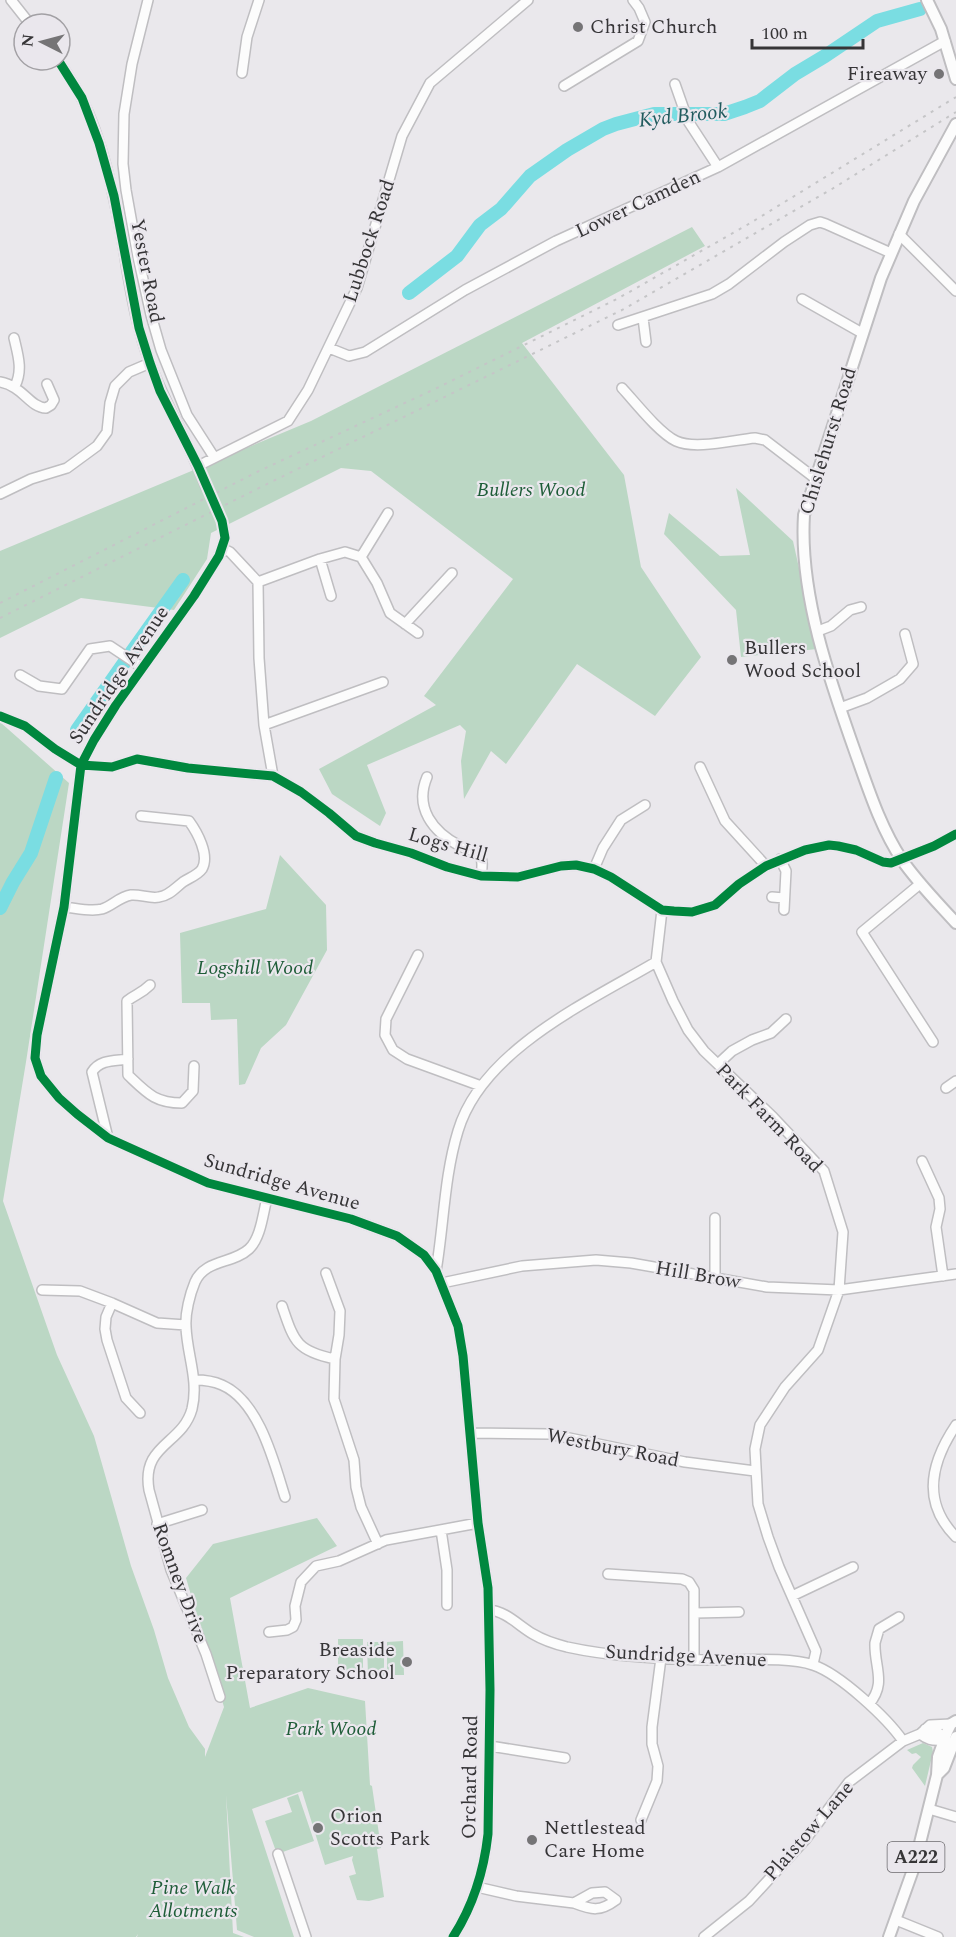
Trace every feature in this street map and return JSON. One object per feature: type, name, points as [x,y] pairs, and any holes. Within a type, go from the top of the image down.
[{"type":"main road","points":[[929,2],[954,64],[956,79]]},
{"type":"main road","name":"Chislehurst Road","points":[[956,125],[914,201],[899,234],[862,333],[804,515],[803,548],[809,594],[818,631],[840,708],[881,821],[902,859],[920,884],[956,922]]},
{"type":"main road","name":"A222","points":[[889,1937],[914,1867],[937,1775],[936,1766],[951,1741],[954,1723]]},
{"type":"street","points":[[11,0],[20,12]]},
{"type":"street","points":[[148,0],[132,64],[124,114],[123,164],[126,190],[138,257],[161,350],[188,415],[214,457]]},
{"type":"street","points":[[243,73],[247,37],[259,0]]},
{"type":"street","name":"Lubbock Road","points":[[198,466],[288,421],[308,390],[357,288],[402,136],[430,83],[528,0]]},
{"type":"street","points":[[564,86],[638,41],[645,22],[633,0]]},
{"type":"street","name":"Lower Camden","points":[[329,348],[349,356],[365,352],[465,290],[556,241],[718,167],[945,41]]},
{"type":"street","name":"Yester Road","points":[[66,72],[82,98],[99,143],[114,196],[139,328],[150,363],[160,391],[198,466],[206,487]]},
{"type":"street","points":[[675,84],[688,121],[718,167]]},
{"type":"street","points":[[618,325],[712,294],[729,284],[784,242],[815,223],[826,224],[891,253]]},
{"type":"street","points":[[899,234],[956,291]]},
{"type":"street","points":[[802,299],[862,333]]},
{"type":"street","points":[[642,318],[646,342]]},
{"type":"street","points":[[14,338],[20,363],[20,377],[15,387]]},
{"type":"street","points":[[0,494],[31,478],[67,468],[97,446],[107,432],[110,404],[115,386],[129,372],[150,363]]},
{"type":"street","points":[[0,382],[15,387],[35,405],[46,408],[54,400],[47,384]]},
{"type":"street","points":[[622,388],[661,429],[675,440],[691,445],[755,438],[765,441],[816,479]]},
{"type":"street","points":[[361,557],[388,513]]},
{"type":"street","points":[[222,521],[225,538],[222,548],[230,552],[258,582],[259,658],[264,725],[273,776]]},
{"type":"street","name":"Sundridge Avenue","points":[[222,548],[194,596],[94,740],[81,765],[64,907],[37,1035],[35,1058],[41,1076],[76,1114],[108,1138],[208,1183],[364,1224],[397,1236],[424,1255],[442,1283],[458,1326],[462,1346],[478,1523],[489,1610],[498,1611],[545,1640],[591,1651],[661,1659],[780,1660],[813,1664],[834,1675],[869,1704],[903,1741]]},
{"type":"street","points":[[258,582],[345,552],[361,557],[377,583],[390,613],[418,633]]},
{"type":"street","points":[[320,559],[331,596]]},
{"type":"street","points":[[405,624],[452,573]]},
{"type":"street","points":[[818,631],[831,626],[850,610],[861,607]]},
{"type":"street","points":[[840,708],[867,698],[900,678],[913,664],[905,634]]},
{"type":"street","points":[[20,675],[39,686],[62,689],[90,649],[110,646],[143,668]]},
{"type":"street","points":[[264,725],[383,682]]},
{"type":"street","points":[[0,716],[25,726],[81,765]]},
{"type":"street","name":"Logs Hill","points":[[81,765],[111,767],[137,759],[188,768],[273,776],[301,792],[356,836],[375,843],[481,876],[518,878],[561,866],[576,865],[594,869],[611,877],[662,910],[692,912],[715,905],[739,884],[766,866],[805,850],[829,845],[845,847],[883,862],[902,859]]},
{"type":"street","points":[[700,767],[726,821],[766,866]]},
{"type":"street","points":[[413,781],[425,781],[422,801],[427,817],[453,842],[478,854],[481,859],[481,876]]},
{"type":"street","points":[[594,869],[603,848],[621,820],[645,805]]},
{"type":"street","points":[[64,907],[103,909],[121,898],[133,895],[160,897],[199,872],[203,866],[204,857],[198,836],[189,821],[141,816]]},
{"type":"street","points":[[902,859],[941,843],[956,834]]},
{"type":"street","points":[[780,859],[786,872],[784,910]]},
{"type":"street","points":[[920,884],[861,932],[933,1041]]},
{"type":"street","points":[[772,897],[784,898]]},
{"type":"street","name":"Park Farm Road","points":[[662,910],[656,962],[672,1001],[688,1030],[718,1065],[773,1117],[824,1171],[843,1232],[839,1290],[818,1350],[785,1387],[760,1425],[755,1449],[758,1504],[779,1567],[816,1651],[813,1664]]},
{"type":"street","points":[[418,955],[386,1019],[385,1035],[393,1050],[407,1059],[481,1086]]},
{"type":"street","points":[[436,1271],[452,1152],[459,1128],[481,1086],[524,1042],[551,1023],[656,962]]},
{"type":"street","points":[[150,985],[142,994],[127,1001],[128,1075],[150,1096],[167,1103],[182,1103],[193,1091],[194,1066]]},
{"type":"street","points":[[718,1065],[732,1051],[771,1033],[786,1019]]},
{"type":"street","points":[[108,1138],[92,1072],[96,1065],[107,1061],[128,1059]]},
{"type":"street","points":[[946,1088],[956,1081]]},
{"type":"street","points":[[922,1161],[939,1198],[940,1209],[936,1227],[943,1276]]},
{"type":"street","name":"Romney Drive","points":[[220,1697],[206,1654],[171,1570],[147,1480],[148,1468],[156,1454],[184,1426],[191,1410],[195,1380],[186,1325],[196,1280],[213,1264],[247,1251],[253,1245],[267,1198]]},
{"type":"street","points":[[715,1218],[715,1278]]},
{"type":"street","points":[[424,1255],[440,1250]]},
{"type":"street","name":"Hill Brow","points":[[442,1283],[522,1266],[596,1260],[631,1263],[767,1287],[839,1290],[956,1274]]},
{"type":"street","points":[[326,1274],[340,1311],[334,1399],[354,1460],[356,1487],[361,1507],[378,1544]]},
{"type":"street","points":[[42,1290],[80,1291],[157,1323],[186,1325]]},
{"type":"street","points":[[112,1303],[106,1317],[107,1340],[126,1398],[140,1413]]},
{"type":"street","points":[[282,1305],[292,1336],[302,1347],[315,1355],[335,1359]]},
{"type":"street","points":[[195,1380],[221,1384],[232,1390],[242,1400],[256,1420],[269,1448],[285,1497]]},
{"type":"street","points":[[956,1425],[938,1456],[933,1482],[939,1517],[956,1537]]},
{"type":"street","name":"Westbury Road","points":[[470,1433],[550,1434],[685,1462],[755,1471]]},
{"type":"street","points":[[158,1524],[202,1510]]},
{"type":"street","points":[[269,1632],[287,1630],[292,1627],[296,1620],[295,1606],[301,1581],[316,1566],[339,1561],[386,1540],[478,1523]]},
{"type":"street","points":[[441,1530],[447,1570],[447,1605]]},
{"type":"street","points":[[792,1596],[854,1567]]},
{"type":"street","points":[[608,1574],[682,1579],[689,1582],[694,1590],[694,1660]]},
{"type":"street","name":"Orchard Road","points":[[453,1937],[477,1887],[486,1856],[490,1746],[489,1610]]},
{"type":"street","points":[[695,1613],[739,1612]]},
{"type":"street","points":[[869,1704],[876,1696],[879,1685],[875,1642],[879,1629],[899,1617]]},
{"type":"street","points":[[641,1820],[657,1781],[658,1766],[652,1744],[661,1659]]},
{"type":"street","name":"Plaistow Lane","points":[[704,1937],[749,1900],[805,1840],[849,1782],[903,1741],[923,1732],[930,1725],[954,1723]]},
{"type":"street","points":[[923,1732],[935,1741],[951,1741]]},
{"type":"street","points":[[490,1746],[565,1758]]},
{"type":"street","points":[[929,1809],[956,1816]]},
{"type":"street","points":[[278,1854],[306,1937]]},
{"type":"street","points":[[477,1887],[516,1896],[574,1903]]},
{"type":"street","points":[[896,1920],[938,1937]]},
{"type":"green space","name":"Bullers Wood","points":[[692,227],[705,246],[522,343],[624,475],[641,567],[701,657],[655,716],[577,664],[506,764],[491,751],[464,799],[461,761],[466,731],[460,725],[367,765],[386,813],[380,826],[332,794],[319,769],[436,705],[424,696],[513,579],[371,471],[341,468],[211,533],[207,559],[174,610],[81,598],[0,638],[0,551],[311,421]]},
{"type":"green space","points":[[736,488],[793,541],[817,649],[741,657],[736,610],[664,534],[669,513],[720,556],[750,555]]},
{"type":"green space","points":[[0,722],[69,783],[3,1201],[57,1355],[94,1436],[131,1566],[168,1678],[189,1727],[205,1749],[205,1757],[224,1707],[186,1578],[213,1544],[317,1518],[337,1546],[230,1598],[250,1708],[308,1688],[365,1701],[370,1785],[381,1848],[377,1849],[384,1897],[369,1901],[357,1900],[349,1876],[356,1874],[353,1856],[325,1865],[302,1791],[252,1809],[294,1937],[254,1937],[237,1930],[226,1795],[233,1933],[244,1937],[137,1937],[138,1934],[136,1937],[0,1937]]},
{"type":"green space","name":"Logshill Wood","points":[[280,855],[326,905],[327,950],[286,1025],[261,1048],[245,1084],[239,1085],[237,1019],[211,1020],[210,1003],[182,1003],[180,933],[266,909]]},
{"type":"green space","points":[[338,1639],[363,1639],[363,1672],[338,1672]]},
{"type":"green space","points":[[403,1641],[404,1675],[387,1675],[387,1642]]},
{"type":"green space","points":[[367,1642],[384,1642],[384,1676],[368,1676]]},
{"type":"green space","points":[[923,1743],[932,1747],[933,1752],[925,1786],[912,1768],[921,1757],[907,1750]]},
{"type":"green space","points":[[298,1794],[314,1841],[277,1854],[265,1821],[292,1812],[287,1798]]},
{"type":"waterway","name":"Kyd Brook","points":[[409,293],[457,256],[480,225],[501,209],[530,176],[567,150],[603,129],[654,114],[724,114],[745,107],[760,101],[795,74],[877,21],[920,9]]},
{"type":"waterway","name":"Kyd Brook","points":[[131,653],[183,580]]},
{"type":"waterway","name":"Kyd Brook","points":[[77,730],[124,663]]},
{"type":"waterway","name":"Kyd Brook","points":[[0,908],[31,853],[56,778]]},
{"type":"tunnel","points":[[206,487],[222,521]]},
{"type":"railway","points":[[0,603],[257,472],[437,388],[617,299],[747,225],[956,97]]},
{"type":"railway","points":[[0,618],[622,310],[832,189],[956,112]]},
{"type":"cycle path","points":[[66,72],[82,98],[99,143],[114,196],[139,328],[150,363],[160,391],[198,466],[222,521],[225,538],[219,556],[194,596],[116,705],[81,765],[64,907],[37,1035],[35,1058],[41,1076],[59,1098],[108,1138],[208,1183],[351,1219],[397,1236],[424,1255],[436,1271],[458,1326],[463,1356],[478,1523],[488,1588],[490,1690],[488,1834],[484,1861],[476,1887],[453,1937]]},
{"type":"cycle path","points":[[0,716],[25,726],[81,765],[112,767],[137,759],[188,768],[273,776],[301,792],[356,836],[375,843],[481,876],[518,877],[561,866],[576,865],[594,869],[611,877],[662,910],[692,912],[715,905],[739,884],[766,866],[805,850],[829,845],[838,846],[891,863],[934,846],[956,834]]},
{"type":"place","name":"Christ Church","points":[[578,27]]},
{"type":"place","name":"Fireaway","points":[[939,74]]},
{"type":"place","name":"Bullers Wood School","points":[[732,660]]},
{"type":"place","name":"Breaside Preparatory School","points":[[407,1662]]},
{"type":"place","name":"Orion Scotts Park","points":[[318,1828]]},
{"type":"place","name":"Nettlestead Care Home","points":[[532,1840]]},
{"type":"park label","name":"Park Wood","points":[[331,1729]]},
{"type":"park label","name":"Pine Walk Allotments","points":[[193,1900]]}]
